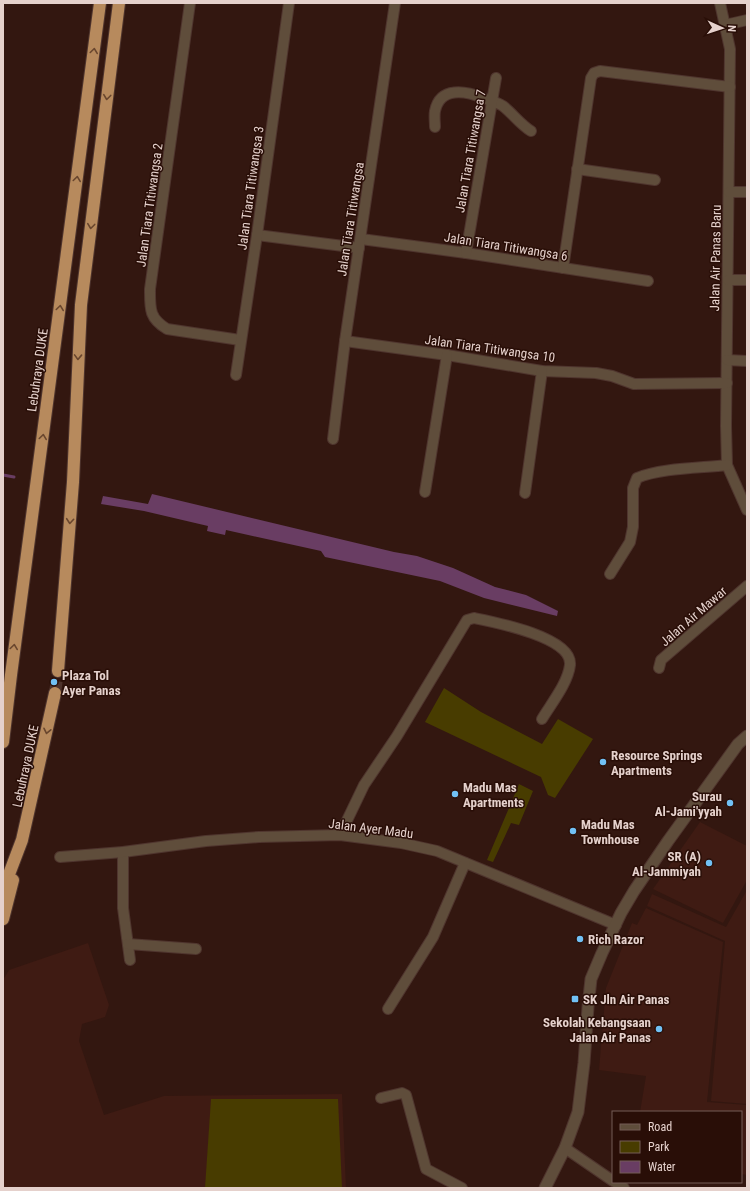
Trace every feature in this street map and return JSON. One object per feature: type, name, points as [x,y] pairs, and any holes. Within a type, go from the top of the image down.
[{"type":"highway","name":"Lebuhraya DUKE","points":[[3,742],[100,3]]},
{"type":"highway","points":[[58,671],[73,482],[81,304],[119,3]]},
{"type":"highway","points":[[3,704],[11,675]]},
{"type":"highway","name":"Lebuhraya DUKE","points":[[3,890],[22,840],[55,693]]},
{"type":"highway","points":[[3,919],[22,840]]},
{"type":"street","name":"Jalan Tiara Titiwangsa 2","points":[[190,3],[150,289],[150,311],[157,323],[167,329],[240,340]]},
{"type":"street","name":"Jalan Tiara Titiwangsa 3","points":[[236,376],[290,3]]},
{"type":"street","name":"Jalan Tiara Titiwangsa","points":[[333,439],[345,340],[395,3]]},
{"type":"street","name":"Jalan Air Panas Baru","points":[[720,3],[730,48],[726,383],[727,465],[747,510]]},
{"type":"street","points":[[725,25],[747,20]]},
{"type":"street","points":[[563,268],[591,78],[594,73],[600,71],[730,87]]},
{"type":"street","name":"Jalan Tiara Titiwangsa 7","points":[[466,252],[496,78]]},
{"type":"street","points":[[434,127],[435,111],[438,104],[445,95],[458,91],[470,93],[502,106],[522,125],[531,131]]},
{"type":"street","points":[[577,169],[655,180]]},
{"type":"street","points":[[729,192],[747,192]]},
{"type":"street","name":"Jalan Tiara Titiwangsa 6","points":[[257,235],[466,252],[648,281]]},
{"type":"street","points":[[728,280],[747,280]]},
{"type":"street","name":"Jalan Tiara Titiwangsa 10","points":[[345,340],[542,371],[596,373],[612,376],[634,384],[726,383]]},
{"type":"street","points":[[425,492],[447,355]]},
{"type":"street","points":[[727,360],[747,361]]},
{"type":"street","points":[[525,493],[542,371]]},
{"type":"street","points":[[610,574],[630,542],[633,527],[633,488],[637,478],[646,474],[727,465]]},
{"type":"street","name":"Jalan Air Mawar","points":[[659,668],[661,660],[747,586]]},
{"type":"street","points":[[340,835],[364,785],[467,620],[474,618],[513,626],[546,639],[566,652],[571,663],[568,676],[542,719]]},
{"type":"street","points":[[545,1188],[564,1148],[578,1112],[591,979],[634,891],[738,744],[747,736]]},
{"type":"street","name":"Jalan Ayer Madu","points":[[60,857],[123,852],[206,841],[259,837],[340,835],[401,843],[437,851],[616,926]]},
{"type":"street","points":[[123,852],[123,908],[130,960]]},
{"type":"street","points":[[388,1009],[433,937],[465,863]]},
{"type":"street","points":[[128,944],[196,949]]},
{"type":"street","points":[[381,1098],[402,1093],[406,1095],[426,1169],[462,1188]]},
{"type":"street","points":[[564,1148],[612,1180]]},
{"type":"shaded area","name":"SR (A) Al-Jammiyah","points":[[700,822],[747,846],[747,880],[723,923],[653,889]]},
{"type":"shaded area","points":[[747,890],[747,1104],[711,1101],[725,941],[647,906],[652,894],[726,927]]},
{"type":"shaded area","name":"Sekolah Kebangsaan Jalan Air Panas","points":[[646,908],[723,942],[707,1102],[747,1105],[747,1175],[742,1174],[742,1111],[640,1111],[646,1076],[599,1070],[606,988],[632,923],[637,925]]},
{"type":"shaded area","points":[[88,943],[109,1005],[105,1017],[82,1024],[79,1041],[104,1115],[164,1096],[342,1094],[346,1188],[3,1188],[3,980],[9,970]]},
{"type":"green space","points":[[444,688],[481,712],[542,744],[558,719],[593,739],[555,798],[548,795],[541,777],[425,722]]},
{"type":"green space","points":[[519,784],[533,791],[519,825],[511,823],[493,862],[487,860]]},
{"type":"green space","points":[[211,1099],[338,1099],[342,1188],[205,1188]]},
{"type":"water","points":[[152,494],[394,552],[417,556],[453,568],[495,587],[526,595],[558,611],[557,616],[484,598],[440,581],[325,557],[321,551],[226,530],[225,535],[207,531],[208,526],[144,511],[101,504],[103,496],[148,504]]},
{"type":"waterway","points":[[3,475],[14,477]]},
{"type":"tunnel","points":[[55,693],[58,671]]},
{"type":"place","name":"Plaza Tol Ayer Panas","points":[[54,682]]},
{"type":"place","name":"Resource Springs Apartments","points":[[603,762]]},
{"type":"place","name":"Madu Mas Apartments","points":[[455,794]]},
{"type":"place","name":"Surau Al-Jami'yyah","points":[[730,803]]},
{"type":"place","name":"Madu Mas Townhouse","points":[[573,831]]},
{"type":"place","name":"SR (A) Al-Jammiyah","points":[[709,863]]},
{"type":"place","name":"Rich Razor","points":[[580,939]]},
{"type":"place","name":"SK Jln Air Panas","points":[[575,999]]},
{"type":"place","name":"Sekolah Kebangsaan Jalan Air Panas","points":[[659,1029]]}]
